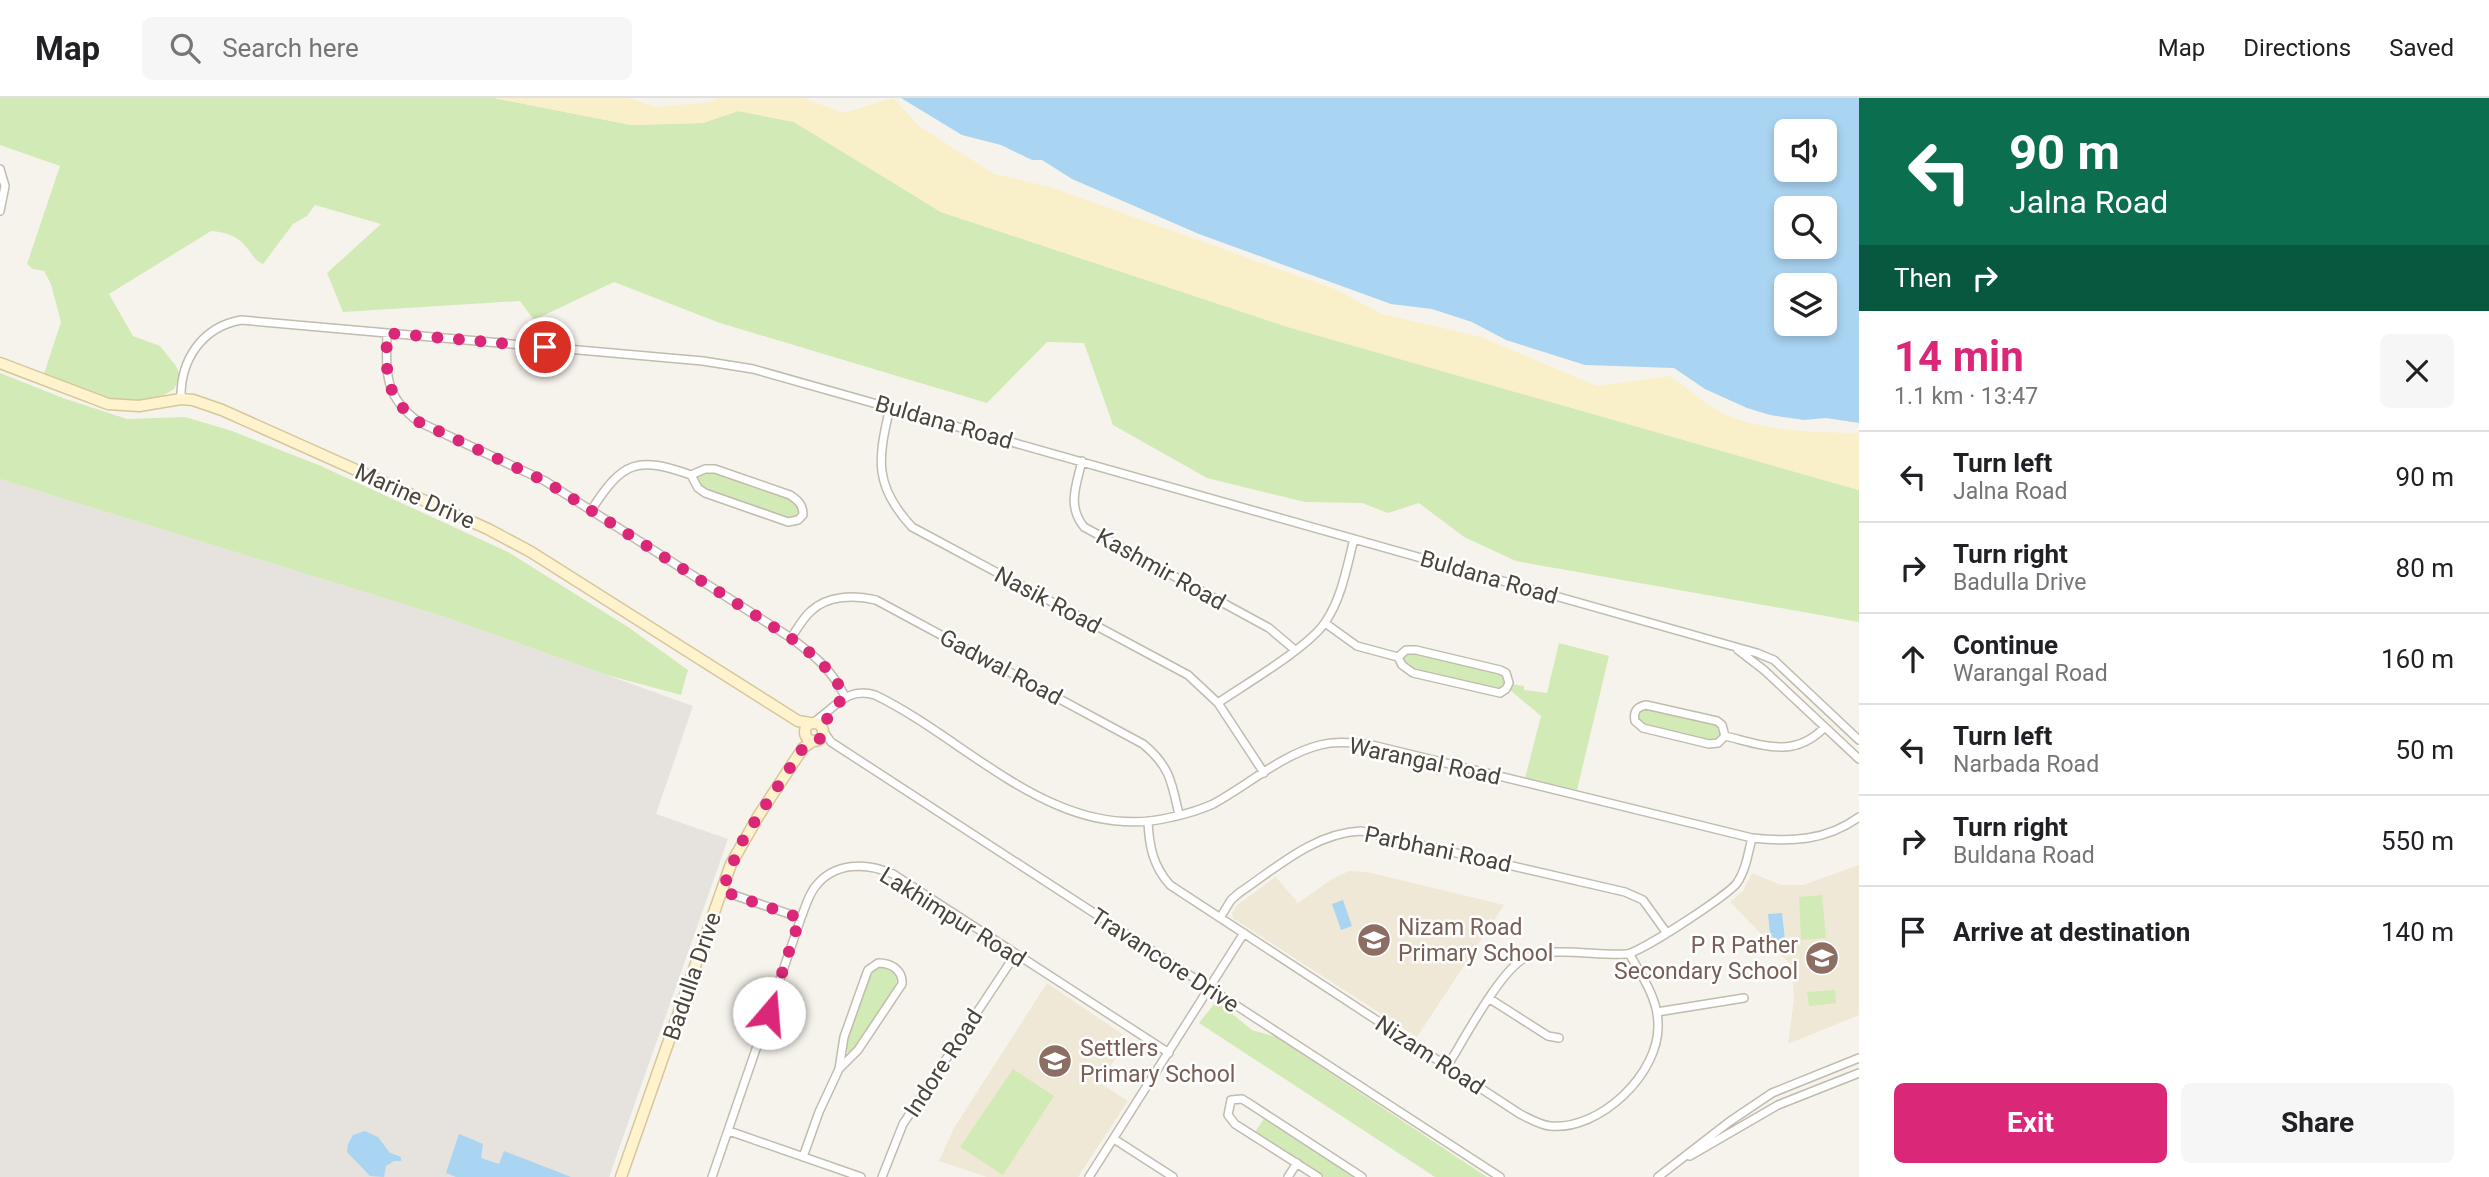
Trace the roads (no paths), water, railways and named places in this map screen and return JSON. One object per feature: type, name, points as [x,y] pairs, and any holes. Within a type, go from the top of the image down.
[{"type":"street","points":[[0,169],[5,186],[0,211]]},
{"type":"street","name":"Buldana Road","points":[[181,399],[188,363],[200,342],[207,334],[231,322],[249,321],[703,361],[753,369],[1774,660],[1859,740]]},
{"type":"street","points":[[387,333],[386,370],[390,387],[396,401],[407,413],[419,422],[545,481],[592,509],[791,638],[822,662],[831,671],[845,696],[814,732]]},
{"type":"street","name":"Marine Drive","points":[[0,363],[108,404],[139,406],[181,399],[193,400],[222,410],[488,529],[531,552],[814,732]]},
{"type":"street","name":"Nasik Road","points":[[890,407],[881,450],[881,471],[891,501],[912,527],[1198,682],[1218,703],[1264,773]]},
{"type":"street","name":"Kashmir Road","points":[[1082,461],[1073,502],[1078,519],[1084,527],[1269,628],[1295,650]]},
{"type":"street","points":[[592,509],[615,478],[631,468],[650,463],[691,475],[705,469],[715,469],[790,495],[799,501],[803,515],[788,522],[705,494],[691,475]]},
{"type":"street","points":[[1218,703],[1295,650],[1325,623],[1340,590],[1354,539]]},
{"type":"street","name":"Gadwal Road","points":[[791,638],[812,610],[827,601],[850,596],[876,600],[1143,744],[1157,755],[1167,768],[1179,815]]},
{"type":"street","points":[[1325,623],[1357,646],[1398,657],[1402,665],[1413,673],[1500,693],[1510,684],[1508,677],[1500,670],[1451,658],[1411,649],[1398,657]]},
{"type":"street","name":"Buldana Road","points":[[1733,647],[1764,670],[1859,759]]},
{"type":"street","name":"Warangal Road","points":[[845,696],[866,692],[885,700],[1008,780],[1053,803],[1104,819],[1148,821],[1211,805],[1292,756],[1321,745],[1335,743],[1368,744],[1752,838],[1788,841],[1821,836],[1840,829],[1859,817]]},
{"type":"street","points":[[1646,705],[1705,718],[1717,721],[1725,736],[1718,743],[1709,744],[1643,728],[1635,721],[1634,714],[1636,709],[1646,705]]},
{"type":"street","points":[[1725,736],[1767,746],[1791,748],[1809,740],[1824,728]]},
{"type":"street","name":"Travancore Drive","points":[[814,732],[1500,1177]]},
{"type":"street","name":"Badulla Drive","points":[[621,1177],[740,845],[814,732]]},
{"type":"street","name":"Nizam Road","points":[[1148,821],[1151,852],[1160,875],[1170,885],[1359,1010],[1535,1121],[1548,1126],[1576,1123],[1595,1116],[1643,1073],[1657,1046],[1657,1012],[1647,984],[1630,955]]},
{"type":"street","name":"Parbhani Road","points":[[1220,918],[1239,892],[1309,846],[1336,833],[1361,831],[1625,892],[1643,900],[1666,932]]},
{"type":"street","points":[[1448,1065],[1512,968],[1526,958],[1537,955],[1630,955],[1723,897],[1742,875],[1752,838]]},
{"type":"street","name":"Lakhimpur Road","points":[[712,1177],[800,918],[810,896],[823,879],[844,868],[870,866],[893,874],[1169,1053]]},
{"type":"street","points":[[722,891],[800,918]]},
{"type":"street","points":[[1089,1177],[1244,933]]},
{"type":"street","name":"Indore Road","points":[[882,1177],[903,1124],[1015,955]]},
{"type":"street","points":[[803,1157],[819,1112],[839,1069],[844,1037],[869,970],[878,963],[892,966],[902,979],[899,989],[858,1050],[839,1069]]},
{"type":"street","points":[[1657,1012],[1744,998]]},
{"type":"street","points":[[1490,999],[1548,1036],[1559,1038]]},
{"type":"street","points":[[1658,1177],[1729,1122],[1772,1093],[1859,1058]]},
{"type":"street","points":[[1675,1164],[1779,1105],[1859,1073]]},
{"type":"street","points":[[1318,1177],[1235,1124],[1228,1115],[1231,1100],[1242,1099],[1362,1177]]},
{"type":"street","points":[[729,1131],[861,1177]]},
{"type":"street","points":[[1114,1139],[1173,1177]]},
{"type":"street","points":[[1289,1177],[1297,1163]]},
{"type":"water","points":[[901,98],[1859,98],[1859,423],[1770,415],[1705,389],[1674,368],[1585,365],[1506,340],[1472,322],[1432,309],[1391,304],[1199,234],[1072,179],[1042,160],[1032,160],[1001,145],[962,135]]},
{"type":"water","points":[[1343,900],[1352,926],[1341,930],[1332,904]]},
{"type":"water","points":[[1782,913],[1785,940],[1771,942],[1768,914]]},
{"type":"water","points":[[365,1131],[378,1137],[390,1153],[401,1157],[401,1161],[394,1161],[386,1166],[384,1177],[370,1176],[347,1152],[353,1135]]},
{"type":"water","points":[[459,1134],[483,1144],[481,1158],[499,1164],[504,1151],[571,1177],[456,1177],[446,1173]]},
{"type":"place","name":"Nizam Road Primary School","points":[[1374,940]]},
{"type":"place","name":"P R Pather Secondary School","points":[[1822,958]]},
{"type":"place","name":"Settlers Primary School","points":[[1055,1061]]}]
